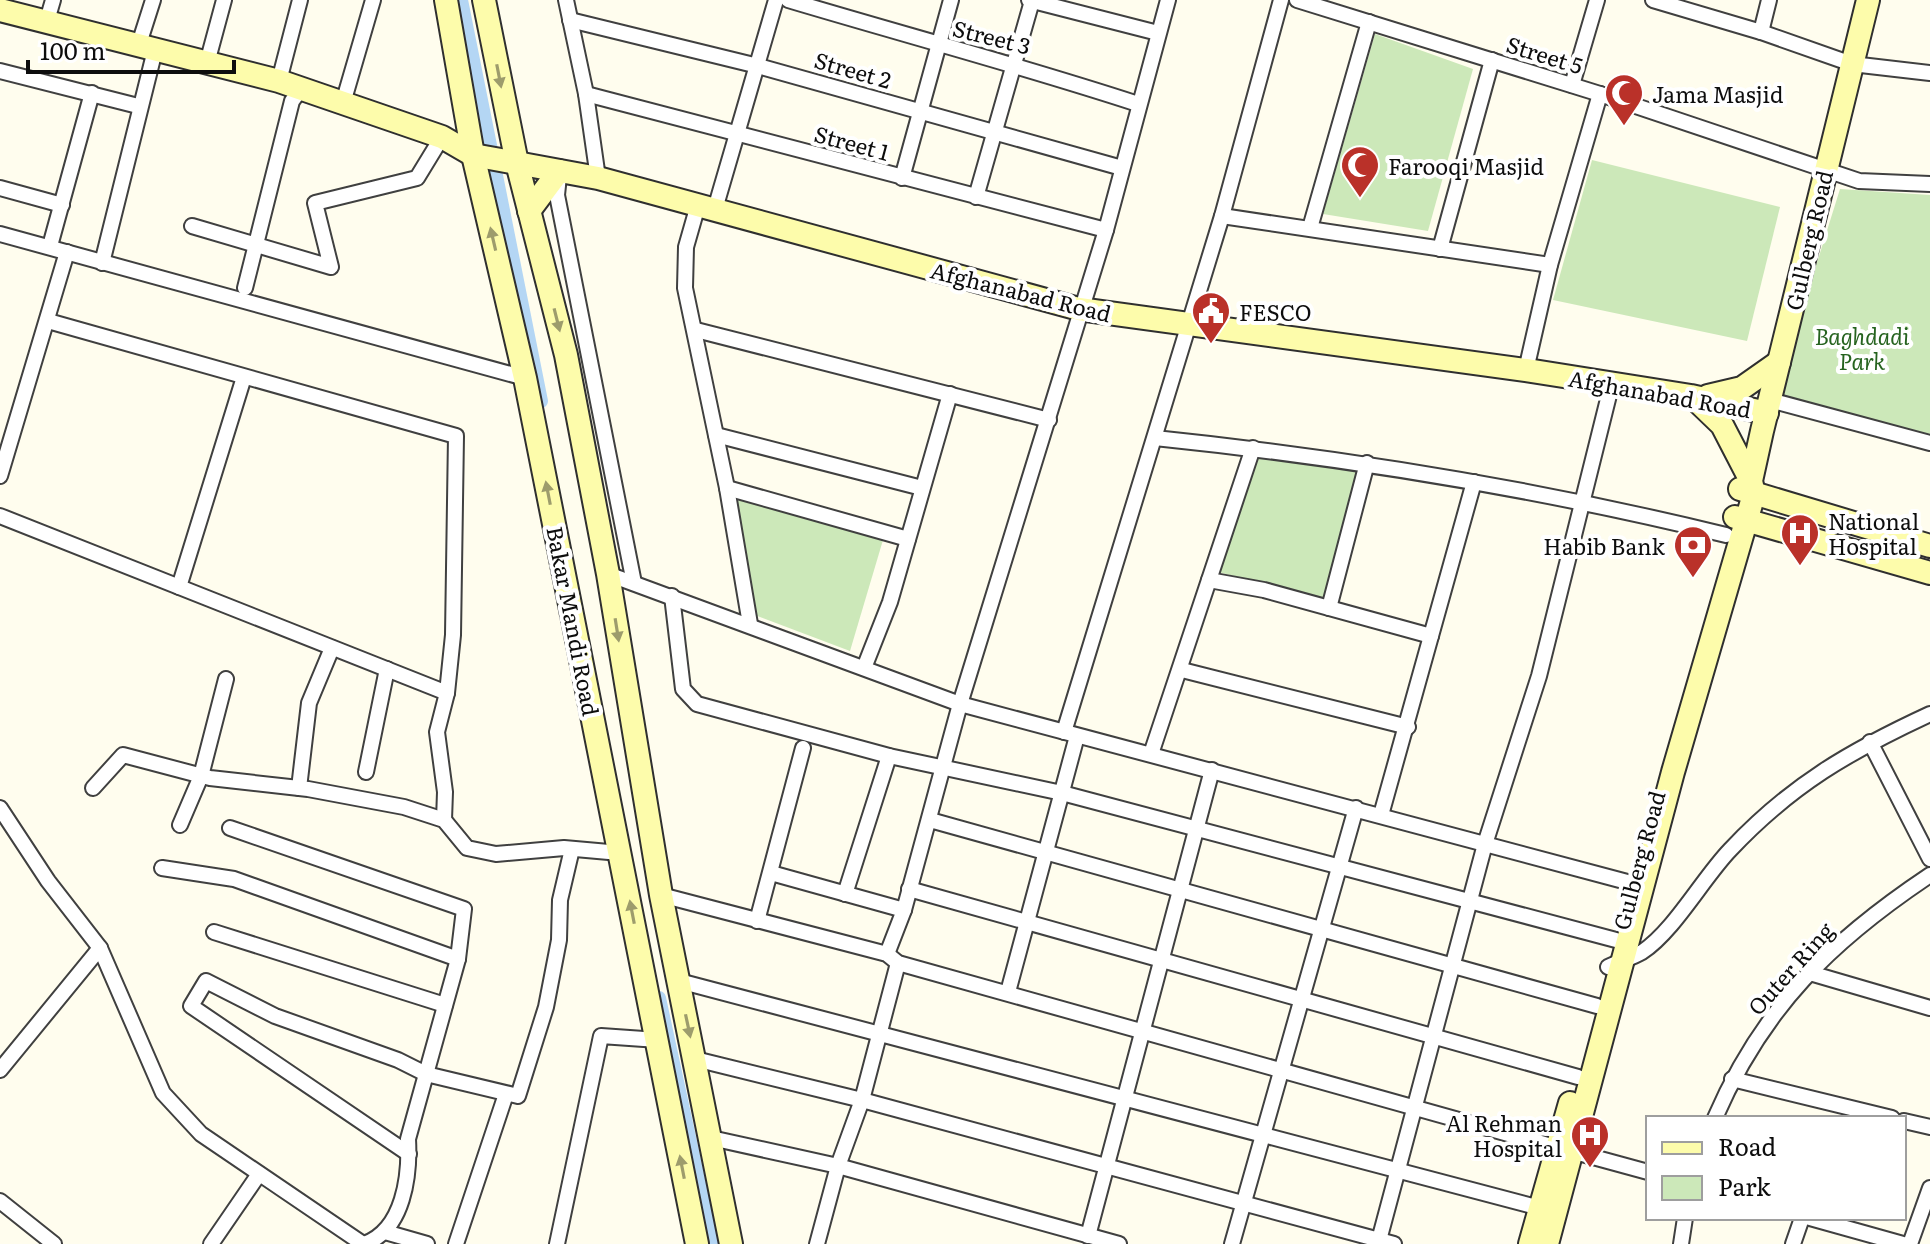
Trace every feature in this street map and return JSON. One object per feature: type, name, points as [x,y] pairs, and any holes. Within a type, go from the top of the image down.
[{"type":"main road","name":"Bakar Mandi Road","points":[[446,0],[493,158],[529,211],[566,355],[608,574],[661,895],[731,1244]]},
{"type":"main road","name":"Bakar Mandi Road","points":[[484,0],[493,158],[525,378],[697,1244]]},
{"type":"main road","name":"Gulberg Road","points":[[1547,1244],[1578,1077],[1597,1006],[1616,955],[1631,883],[1748,488],[1823,171],[1868,0]]},
{"type":"main road","name":"Afghanabad Road","points":[[5,7],[46,24],[279,81],[442,137],[493,158],[598,178],[1079,309],[1188,327],[1526,370],[1769,406]]},
{"type":"main road","points":[[529,211],[559,171]]},
{"type":"main road","points":[[1691,396],[1732,393],[1779,362]]},
{"type":"main road","points":[[1691,396],[1712,411],[1722,425],[1748,488],[1930,546]]},
{"type":"main road","name":"Gulberg Road","points":[[1530,1244],[1563,1149],[1735,524]]},
{"type":"main road","points":[[1735,524],[1930,573]]},
{"type":"main road","points":[[672,1117],[705,1110]]},
{"type":"street","points":[[46,24],[53,0]]},
{"type":"street","points":[[102,263],[138,106],[153,0]]},
{"type":"street","points":[[207,63],[224,0]]},
{"type":"street","points":[[279,81],[300,0]]},
{"type":"street","points":[[343,103],[373,0]]},
{"type":"street","points":[[566,0],[586,94],[598,178]]},
{"type":"street","points":[[750,624],[727,488],[685,288],[684,268],[738,134],[776,0]]},
{"type":"street","name":"Street 3","points":[[788,0],[938,45],[1015,63],[1138,104]]},
{"type":"street","points":[[902,178],[951,0]]},
{"type":"street","points":[[976,197],[1031,0],[1158,33]]},
{"type":"street","points":[[817,1244],[838,1166],[862,1100],[909,889],[960,704],[1049,420],[1079,309],[1106,230],[1168,0]]},
{"type":"street","points":[[1008,992],[1062,793],[1071,734],[1222,216],[1281,0]]},
{"type":"street","name":"Street 5","points":[[1297,0],[1600,94],[1823,171],[1859,181],[1930,184]]},
{"type":"street","points":[[1572,85],[1597,0]]},
{"type":"street","points":[[1653,0],[1683,4],[1852,64],[1930,73]]},
{"type":"street","points":[[1761,32],[1769,0]]},
{"type":"street","name":"Street 2","points":[[570,20],[758,66],[1122,168]]},
{"type":"street","points":[[1310,228],[1369,22]]},
{"type":"street","points":[[1440,249],[1492,60]]},
{"type":"street","points":[[0,71],[138,106]]},
{"type":"street","points":[[245,288],[292,101],[301,89]]},
{"type":"street","points":[[50,246],[92,93]]},
{"type":"street","name":"Street 1","points":[[586,94],[1106,230]]},
{"type":"street","points":[[1526,370],[1550,265],[1600,94]]},
{"type":"street","points":[[192,226],[331,267],[315,203],[417,178],[442,137]]},
{"type":"street","points":[[559,171],[557,195],[634,583]]},
{"type":"street","points":[[0,188],[62,205]]},
{"type":"street","points":[[1222,216],[1550,265]]},
{"type":"street","points":[[0,234],[525,378]]},
{"type":"street","points":[[0,476],[67,252]]},
{"type":"street","points":[[48,321],[456,436],[453,635],[447,693],[437,732],[445,792],[444,820]]},
{"type":"street","points":[[696,330],[1049,420]]},
{"type":"street","points":[[179,587],[244,377]]},
{"type":"street","points":[[695,1059],[862,1100],[1383,1243],[1398,1170],[1485,844],[1539,676],[1580,499],[1612,383]]},
{"type":"street","points":[[864,668],[890,602],[950,394]]},
{"type":"street","points":[[1769,406],[1930,443]]},
{"type":"street","points":[[716,435],[922,488]]},
{"type":"street","points":[[1155,438],[1367,463],[1735,524]]},
{"type":"street","points":[[1151,754],[1182,670],[1253,448]]},
{"type":"street","points":[[1329,608],[1367,463]]},
{"type":"street","points":[[1381,815],[1474,482]]},
{"type":"street","points":[[727,488],[908,539]]},
{"type":"street","points":[[0,516],[447,693]]},
{"type":"street","points":[[608,574],[960,704],[1631,883]]},
{"type":"street","points":[[1209,580],[1431,636]]},
{"type":"street","points":[[672,596],[683,689],[697,704],[889,756],[1062,793],[1472,902],[1616,955],[1642,952],[1728,852],[1771,809],[1823,768],[1930,714]]},
{"type":"street","points":[[299,788],[309,703],[332,648]]},
{"type":"street","points":[[366,772],[387,669]]},
{"type":"street","points":[[1182,670],[1408,727]]},
{"type":"street","points":[[180,825],[201,776],[226,679]]},
{"type":"street","points":[[1870,742],[1930,859]]},
{"type":"street","points":[[757,921],[803,748]]},
{"type":"street","points":[[93,788],[123,755],[201,776],[299,788],[404,807],[444,820],[467,848],[496,854],[572,849],[620,853]]},
{"type":"street","points":[[845,894],[889,756]]},
{"type":"street","points":[[1088,1236],[1212,770]]},
{"type":"street","points":[[0,808],[48,881],[100,948],[163,1093],[201,1134],[364,1244],[385,1232],[393,1223],[410,1169],[408,1139],[458,959],[464,909],[230,828]]},
{"type":"street","points":[[1232,1244],[1356,808]]},
{"type":"street","points":[[930,820],[1597,1006]]},
{"type":"street","points":[[409,1154],[191,1006],[206,981],[275,1016],[426,1074],[518,1096],[546,1007],[559,940],[560,900],[572,849]]},
{"type":"street","points":[[162,868],[234,879],[458,959]]},
{"type":"street","points":[[771,873],[904,910]]},
{"type":"street","name":"Outer Ring","points":[[1716,1116],[1740,1060],[1780,1005],[1832,949],[1882,907],[1930,875]]},
{"type":"street","points":[[909,889],[1028,919],[1578,1077]]},
{"type":"street","points":[[661,895],[1646,1171]]},
{"type":"street","points":[[214,932],[445,1005]]},
{"type":"street","points":[[0,1070],[100,948]]},
{"type":"street","points":[[1810,973],[1930,1008]]},
{"type":"street","points":[[679,981],[1540,1208]]},
{"type":"street","points":[[557,1244],[601,1036],[658,1040]]},
{"type":"street","points":[[1732,1079],[1884,1116]]},
{"type":"street","points":[[456,1244],[506,1094]]},
{"type":"street","points":[[1906,1121],[1930,1127]]},
{"type":"street","points":[[711,1138],[838,1166],[1119,1244]]},
{"type":"street","points":[[211,1244],[259,1174]]},
{"type":"street","points":[[1910,1244],[1930,1188]]},
{"type":"street","points":[[0,1201],[54,1244]]},
{"type":"street","points":[[1681,1244],[1685,1220]]},
{"type":"street","points":[[1793,1244],[1801,1220]]},
{"type":"street","points":[[1817,1220],[1903,1244]]},
{"type":"street","points":[[385,1232],[427,1244]]},
{"type":"green space","points":[[1375,34],[1473,69],[1428,231],[1323,214]]},
{"type":"green space","points":[[1592,160],[1780,207],[1747,341],[1553,300]]},
{"type":"green space","name":"Baghdadi Park","points":[[1840,189],[1930,195],[1930,434],[1774,400]]},
{"type":"green space","points":[[1257,456],[1361,470],[1328,599],[1218,572]]},
{"type":"green space","points":[[729,485],[883,540],[850,651],[752,614]]},
{"type":"waterway","points":[[461,0],[541,401]]},
{"type":"waterway","points":[[659,998],[712,1244]]},
{"type":"place","name":"Jama Masjid","points":[[1624,127]]},
{"type":"place","name":"Farooqi Masjid","points":[[1360,199]]},
{"type":"place","name":"FESCO","points":[[1211,345]]},
{"type":"place","name":"National Hospital","points":[[1800,567]]},
{"type":"place","name":"Habib Bank","points":[[1693,579]]},
{"type":"place","name":"Al Rehman Hospital","points":[[1590,1169]]}]
